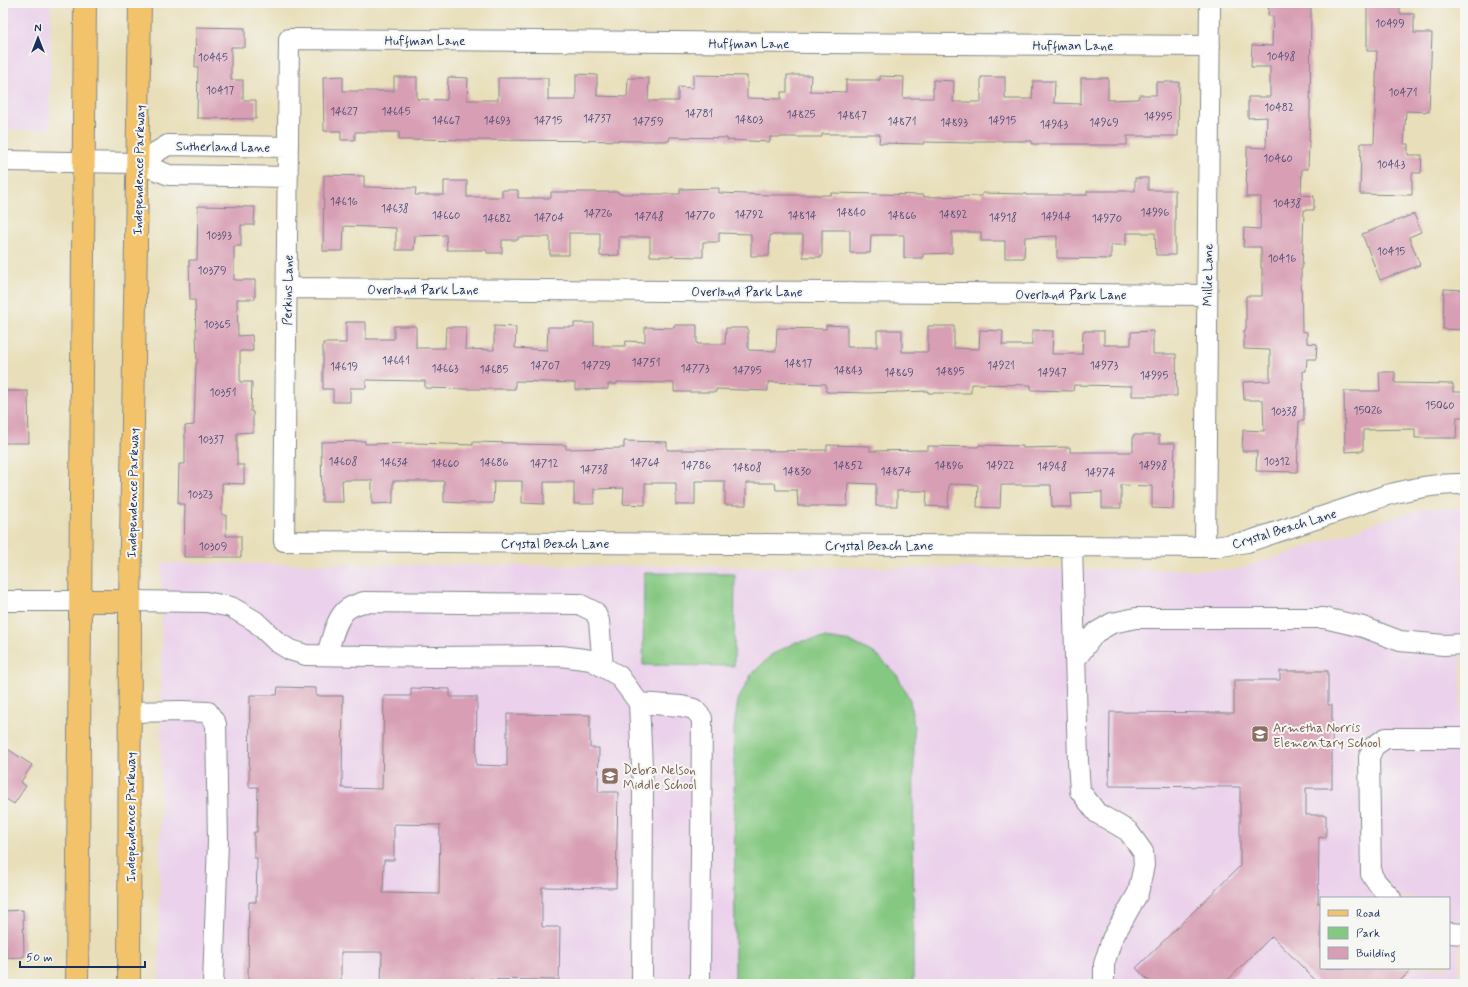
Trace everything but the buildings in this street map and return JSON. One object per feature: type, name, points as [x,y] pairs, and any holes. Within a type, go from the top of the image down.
[{"type":"main road","points":[[77,984],[84,3]]},
{"type":"main road","name":"Independence Parkway","points":[[130,984],[130,601],[140,3]]},
{"type":"main road","points":[[80,601],[130,601]]},
{"type":"street","name":"Millie Lane","points":[[1205,547],[1210,3]]},
{"type":"street","name":"Huffman Lane","points":[[289,39],[1210,46]]},
{"type":"street","name":"Perkins Lane","points":[[284,541],[289,39]]},
{"type":"street","name":"Sutherland Lane","points":[[138,163],[168,145],[288,147]]},
{"type":"street","points":[[3,161],[138,163],[169,175],[288,177]]},
{"type":"street","name":"Overland Park Lane","points":[[287,288],[1207,295]]},
{"type":"street","name":"Crystal Beach Lane","points":[[284,541],[1226,546],[1247,542],[1409,489],[1442,484],[1465,484]]},
{"type":"street","points":[[1072,546],[1080,791],[1097,813],[1128,831],[1143,852],[1144,864],[1138,893],[1112,939],[1104,964],[1104,984]]},
{"type":"street","points":[[3,601],[80,601]]},
{"type":"street","points":[[130,601],[206,602],[231,607],[255,621],[278,642],[290,650],[306,655],[434,657],[561,656],[591,660],[620,676],[639,703],[643,788],[642,984]]},
{"type":"street","points":[[327,655],[339,620],[345,611],[352,606],[364,602],[579,604],[595,612],[599,621],[603,667]]},
{"type":"street","points":[[1075,660],[1095,633],[1112,623],[1136,618],[1324,618],[1363,627],[1400,641],[1444,645],[1465,644]]},
{"type":"street","points":[[639,703],[681,706],[694,709],[702,718],[700,978],[698,984]]},
{"type":"street","points":[[130,712],[208,712],[216,724],[218,841],[213,984]]},
{"type":"street","points":[[1391,897],[1377,883],[1371,874],[1369,757],[1374,746],[1386,738],[1465,738]]},
{"type":"street","points":[[1450,934],[1465,934]]},
{"type":"shaded area","points":[[3,3],[51,3],[50,130],[3,130]]},
{"type":"shaded area","name":"Debra Nelson Middle School","points":[[1425,508],[1462,508],[1459,984],[159,984],[162,563],[1235,570],[1281,556],[1377,522]]},
{"type":"green space","points":[[644,573],[735,574],[734,666],[643,665]]},
{"type":"green space","points":[[824,638],[852,642],[877,655],[897,675],[910,700],[914,728],[913,984],[735,984],[734,728],[738,700],[751,675],[771,655],[796,642]]},
{"type":"place","name":"Armetha Norris Elementary School","points":[[1260,734]]},
{"type":"place","name":"Debra Nelson Middle School","points":[[610,776]]}]
